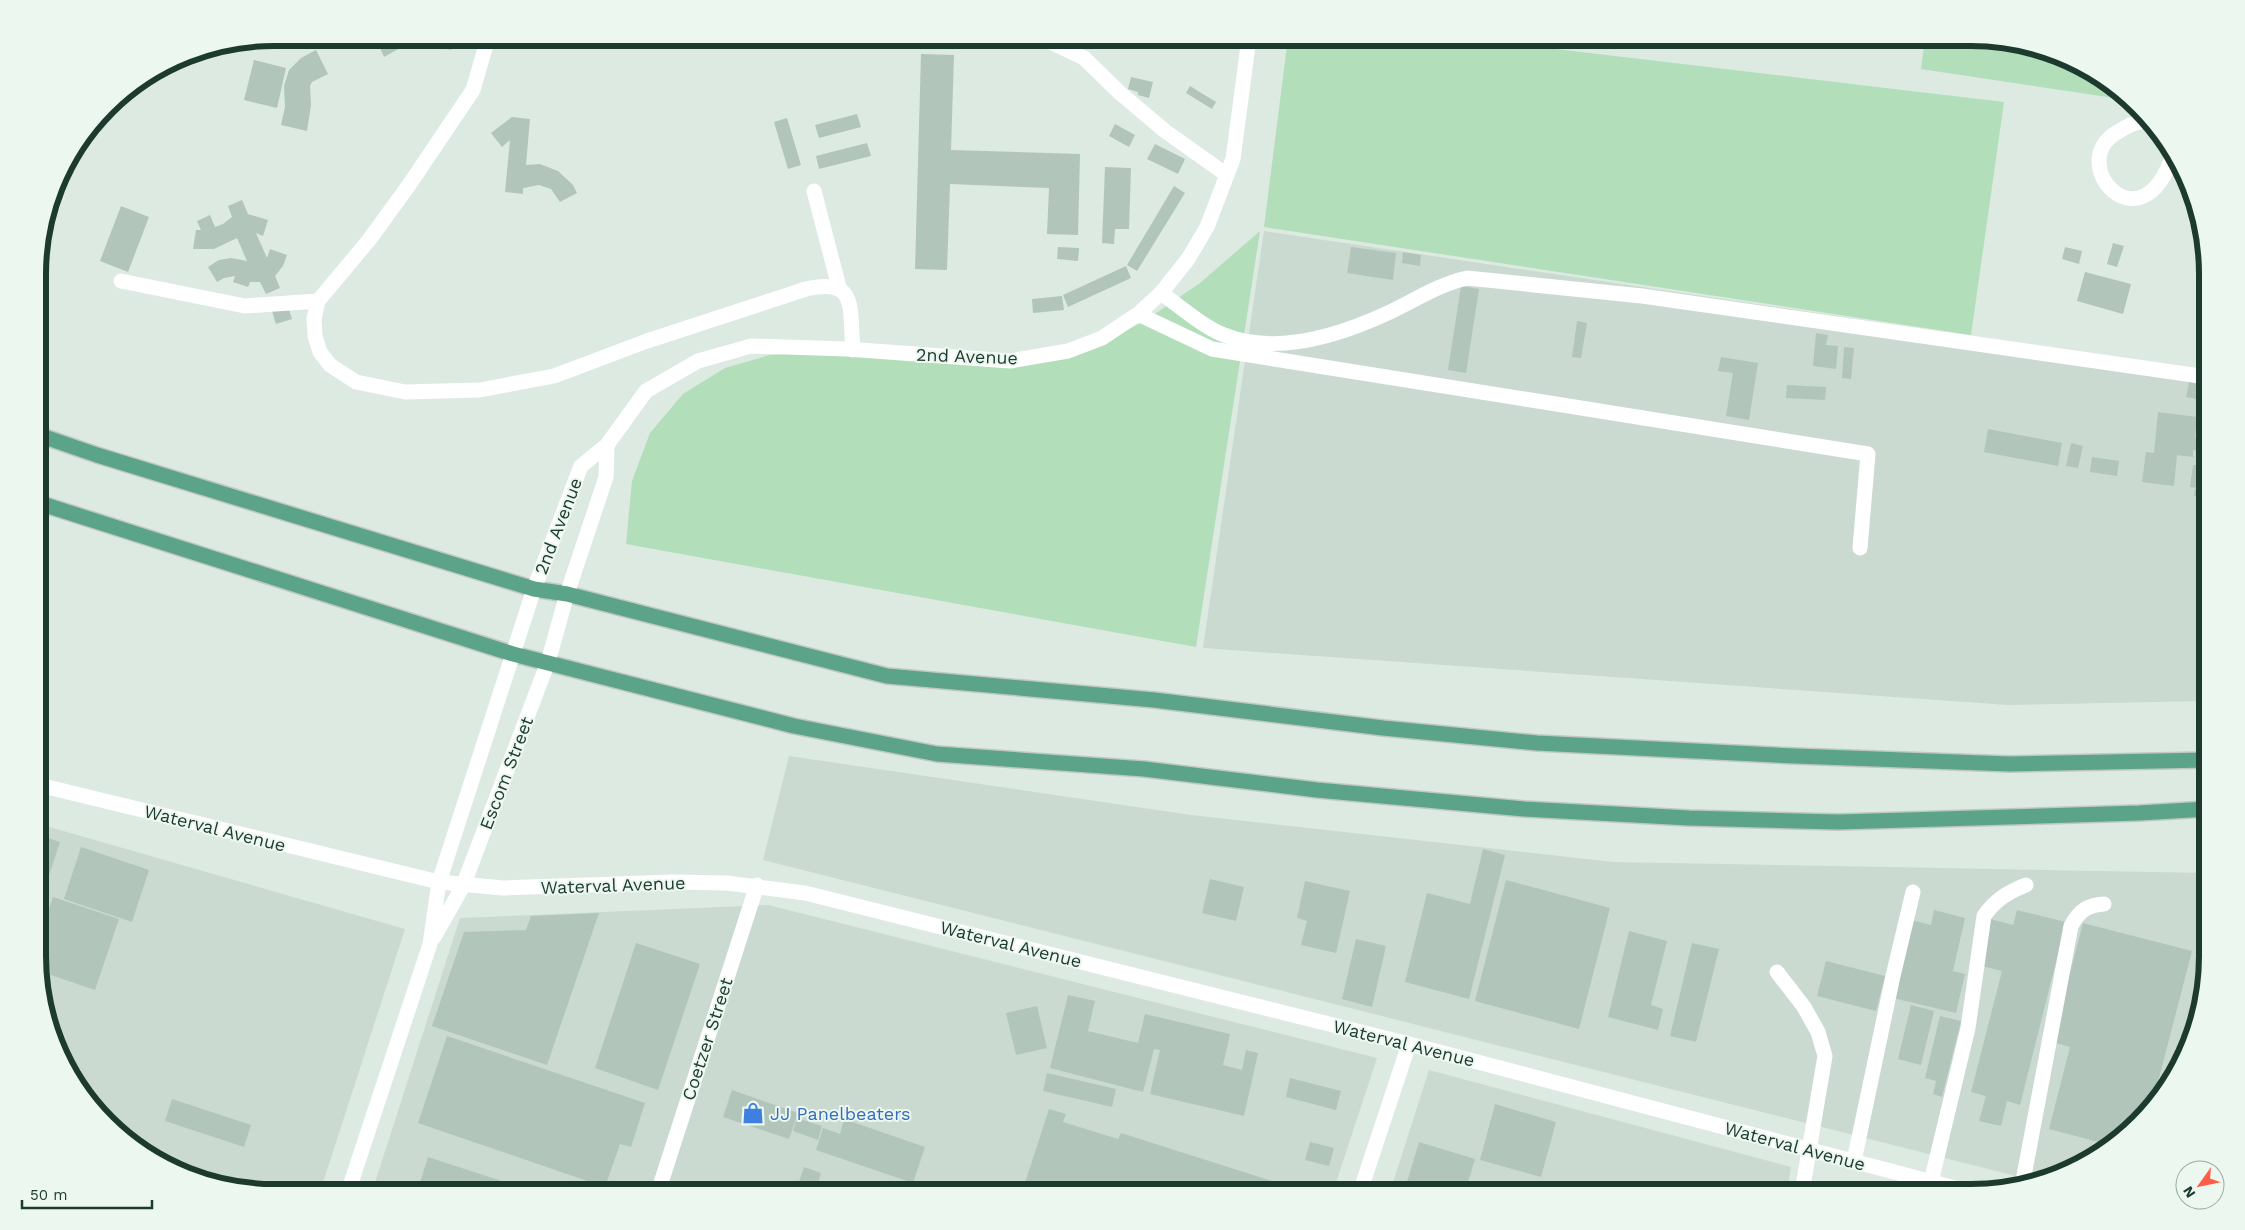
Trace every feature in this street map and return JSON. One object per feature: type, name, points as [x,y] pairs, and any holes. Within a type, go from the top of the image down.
[{"type":"main road","points":[[46,437],[97,455],[534,589],[568,594],[887,676],[1154,700],[1392,729],[1538,743],[1795,756],[2010,764],[2199,760]]},
{"type":"main road","points":[[46,505],[512,654],[794,726],[937,754],[1144,769],[1316,790],[1524,809],[1689,818],[1838,822],[2199,809]]},
{"type":"street","points":[[486,46],[473,90],[409,185],[369,240],[318,301],[314,319],[315,336],[320,352],[330,365],[356,382],[405,392],[480,390],[554,376],[646,340],[806,289],[825,285],[839,288],[848,296],[853,350]]},
{"type":"street","points":[[1059,46],[1084,58],[1120,94],[1165,131],[1227,175]]},
{"type":"street","name":"2nd Avenue","points":[[534,589],[581,466],[607,445],[646,391],[698,361],[751,346],[853,350],[1010,361],[1068,351],[1102,338],[1138,314],[1161,293],[1188,259],[1207,227],[1233,159],[1248,46]]},
{"type":"street","points":[[2141,122],[2124,128],[2112,135],[2103,144],[2099,156],[2100,171],[2106,182],[2116,194],[2128,198],[2141,198],[2154,191],[2163,179],[2169,163]]},
{"type":"street","points":[[814,190],[839,288]]},
{"type":"street","points":[[1161,293],[1222,334],[1248,343],[1282,343],[1316,338],[1380,316],[1447,283],[1467,278],[1642,296],[2199,376]]},
{"type":"street","points":[[121,281],[245,306],[318,301]]},
{"type":"street","points":[[1138,314],[1212,349],[1868,454],[1860,548]]},
{"type":"street","name":"2nd Avenue","points":[[568,594],[606,476],[607,445]]},
{"type":"street","name":"Escom Street","points":[[351,1184],[430,944],[439,882],[534,589]]},
{"type":"street","name":"Escom Street","points":[[430,944],[463,886],[548,662],[568,594]]},
{"type":"street","name":"Waterval Avenue","points":[[46,786],[439,882],[463,886],[478,884],[515,888],[673,882],[757,885],[805,893],[937,924],[1409,1044],[1939,1184]]},
{"type":"street","name":"Coetzer Street","points":[[661,1184],[757,885]]},
{"type":"street","points":[[1931,1182],[1968,1028],[1984,916],[1991,905],[2010,891],[2026,885]]},
{"type":"street","points":[[1854,1161],[1892,976],[1913,892]]},
{"type":"street","points":[[2024,1177],[2072,926],[2084,909],[2091,905],[2104,904]]},
{"type":"street","points":[[1777,972],[1804,1008],[1818,1032],[1825,1056],[1803,1184]]},
{"type":"street","points":[[1363,1184],[1409,1044]]},
{"type":"shaded area","points":[[1264,231],[2199,370],[2199,701],[2008,705],[1203,648]]},
{"type":"shaded area","points":[[789,756],[1191,815],[1613,862],[2199,873],[2197,986],[2187,1029],[2175,1057],[2152,1095],[2132,1117],[2110,1137],[2085,1153],[2044,1172],[2022,1178],[763,860]]},
{"type":"shaded area","points":[[46,826],[405,929],[323,1184],[244,1182],[201,1172],[173,1160],[135,1137],[93,1095],[70,1057],[58,1029],[48,986],[46,956]]},
{"type":"shaded area","points":[[768,905],[1377,1058],[1336,1184],[375,1184],[460,918]]},
{"type":"shaded area","points":[[1429,1070],[1791,1167],[1788,1184],[1393,1184]]},
{"type":"green space","points":[[1287,46],[1530,46],[2004,102],[1971,335],[1264,227]]},
{"type":"green space","points":[[1924,46],[2001,48],[2044,58],[2072,70],[2116,98],[1921,69]]},
{"type":"green space","points":[[1260,231],[1196,647],[626,544],[632,481],[650,433],[683,394],[725,368],[770,355],[812,352],[1039,359],[1089,349],[1143,322],[1200,283]]},
{"type":"building","points":[[379,46],[399,46],[400,48],[384,57]]},
{"type":"building","points":[[433,46],[452,46],[451,50]]},
{"type":"building","points":[[316,50],[328,74],[312,82],[310,86],[311,105],[307,131],[281,125],[285,107],[284,86],[289,70],[301,58]]},
{"type":"building","points":[[921,54],[954,55],[951,150],[1080,154],[1078,235],[1047,234],[1049,188],[950,184],[947,270],[915,269]]},
{"type":"building","points":[[254,60],[286,68],[277,108],[244,100]]},
{"type":"building","points":[[1131,77],[1153,82],[1149,98],[1138,95],[1138,92],[1128,89]]},
{"type":"building","points":[[1190,86],[1216,102],[1212,109],[1186,93]]},
{"type":"building","points":[[857,114],[861,127],[819,138],[815,125]]},
{"type":"building","points":[[512,117],[530,119],[526,165],[540,164],[558,171],[573,185],[577,193],[560,202],[551,189],[539,185],[523,188],[523,194],[505,192],[510,140],[502,147],[491,133]]},
{"type":"building","points":[[787,118],[801,165],[788,169],[774,122]]},
{"type":"building","points":[[1115,124],[1135,135],[1129,147],[1109,136]]},
{"type":"building","points":[[867,143],[871,156],[819,169],[816,156]]},
{"type":"building","points":[[1155,144],[1185,159],[1178,174],[1147,159]]},
{"type":"building","points":[[1105,167],[1131,168],[1129,229],[1115,229],[1114,244],[1102,243]]},
{"type":"building","points":[[1174,186],[1185,193],[1137,271],[1127,265]]},
{"type":"building","points":[[242,200],[248,214],[268,220],[263,236],[256,233],[267,258],[270,249],[287,255],[283,266],[275,276],[280,288],[266,294],[260,282],[250,282],[248,287],[233,282],[235,276],[224,278],[217,282],[208,267],[219,260],[231,258],[247,261],[237,238],[214,249],[193,249],[196,230],[201,230],[197,221],[210,215],[215,227],[223,224],[232,217],[228,206]]},
{"type":"building","points":[[121,206],[149,217],[128,272],[100,261]]},
{"type":"building","points":[[2113,243],[2124,246],[2117,267],[2107,264]]},
{"type":"building","points":[[1058,247],[1079,248],[1078,261],[1057,259]]},
{"type":"building","points":[[1351,247],[1396,253],[1393,280],[1347,273]]},
{"type":"building","points":[[2065,247],[2082,251],[2079,264],[2062,259]]},
{"type":"building","points":[[1403,252],[1421,255],[1420,266],[1402,263]]},
{"type":"building","points":[[1126,266],[1131,278],[1068,307],[1063,295]]},
{"type":"building","points":[[2085,272],[2131,284],[2123,314],[2077,301]]},
{"type":"building","points":[[1461,286],[1479,289],[1466,373],[1448,370]]},
{"type":"building","points":[[1062,296],[1064,310],[1033,313],[1032,299]]},
{"type":"building","points":[[288,306],[292,319],[276,324],[272,311]]},
{"type":"building","points":[[1577,321],[1587,323],[1581,358],[1572,357]]},
{"type":"building","points":[[1816,333],[1828,335],[1826,345],[1838,346],[1836,369],[1813,366]]},
{"type":"building","points":[[1844,347],[1854,348],[1851,379],[1842,378]]},
{"type":"building","points":[[1721,357],[1758,363],[1749,420],[1726,416],[1733,373],[1718,371]]},
{"type":"building","points":[[2189,382],[2199,384],[2196,399],[2186,397]]},
{"type":"building","points":[[1787,385],[1826,387],[1825,400],[1786,398]]},
{"type":"building","points":[[2158,412],[2197,417],[2195,437],[2199,437],[2199,451],[2193,450],[2193,457],[2177,455],[2174,486],[2142,482],[2146,452],[2154,453]]},
{"type":"building","points":[[1988,429],[2062,443],[2058,466],[1984,452]]},
{"type":"building","points":[[2071,443],[2083,446],[2078,468],[2066,466]]},
{"type":"building","points":[[2092,457],[2119,461],[2117,476],[2090,472]]},
{"type":"building","points":[[2193,465],[2199,465],[2199,488],[2190,487]]},
{"type":"building","points":[[2195,489],[2199,490],[2199,497],[2194,496]]},
{"type":"building","points":[[46,837],[60,842],[46,884]]},
{"type":"building","points":[[81,847],[149,870],[132,922],[64,899]]},
{"type":"building","points":[[1483,849],[1505,855],[1469,999],[1405,982],[1427,893],[1470,904]]},
{"type":"building","points":[[1210,879],[1244,887],[1236,921],[1202,913]]},
{"type":"building","points":[[1506,880],[1610,908],[1579,1029],[1475,1001]]},
{"type":"building","points":[[1305,881],[1350,891],[1336,953],[1301,945],[1307,921],[1297,918]]},
{"type":"building","points":[[53,897],[119,919],[95,990],[47,974],[46,918]]},
{"type":"building","points":[[1934,910],[1965,918],[1953,971],[1965,974],[1956,1013],[1893,998],[1911,920],[1931,925]]},
{"type":"building","points":[[2017,910],[2066,922],[2020,1105],[2007,1101],[2001,1126],[1979,1121],[1986,1096],[1971,1092],[2002,971],[1978,965],[1990,919],[2013,925]]},
{"type":"building","points":[[599,913],[547,1065],[432,1026],[464,932],[526,930],[531,916]]},
{"type":"building","points":[[2083,923],[2192,951],[2156,1089],[2132,1117],[2101,1143],[2049,1129],[2070,1047],[2052,1042]]},
{"type":"building","points":[[1629,931],[1667,941],[1651,1005],[1663,1009],[1658,1030],[1608,1017]]},
{"type":"building","points":[[1356,939],[1386,946],[1372,1007],[1342,999]]},
{"type":"building","points":[[636,943],[700,964],[658,1090],[595,1068]]},
{"type":"building","points":[[1692,943],[1719,949],[1696,1042],[1670,1036]]},
{"type":"building","points":[[1826,961],[1885,976],[1876,1011],[1817,996]]},
{"type":"building","points":[[1068,995],[1095,1001],[1088,1031],[1138,1043],[1145,1014],[1230,1034],[1223,1065],[1242,1070],[1246,1050],[1258,1053],[1244,1116],[1150,1094],[1160,1050],[1154,1049],[1143,1092],[1050,1068]]},
{"type":"building","points":[[1911,1005],[1934,1011],[1921,1065],[1898,1059]]},
{"type":"building","points":[[1037,1006],[1047,1048],[1016,1055],[1006,1013]]},
{"type":"building","points":[[1940,1016],[1961,1021],[1942,1097],[1933,1094],[1936,1081],[1925,1078]]},
{"type":"building","points":[[447,1036],[645,1103],[631,1147],[620,1144],[606,1184],[596,1184],[418,1123]]},
{"type":"building","points":[[1047,1073],[1116,1089],[1112,1107],[1043,1091]]},
{"type":"building","points":[[1290,1078],[1341,1091],[1336,1110],[1286,1097]]},
{"type":"building","points":[[732,1090],[798,1113],[789,1139],[723,1117]]},
{"type":"building","points":[[172,1099],[251,1125],[244,1147],[165,1121]]},
{"type":"building","points":[[1495,1104],[1556,1122],[1541,1177],[1480,1160]]},
{"type":"building","points":[[1049,1109],[1066,1114],[1063,1122],[1118,1139],[1121,1133],[1272,1181],[1271,1184],[1025,1184]]},
{"type":"building","points":[[797,1118],[822,1126],[818,1140],[793,1131]]},
{"type":"building","points":[[844,1119],[925,1147],[913,1183],[816,1150],[823,1128],[840,1134]]},
{"type":"building","points":[[1310,1142],[1334,1148],[1329,1166],[1305,1160]]},
{"type":"building","points":[[1419,1142],[1475,1159],[1467,1184],[1406,1184]]},
{"type":"building","points":[[428,1157],[511,1184],[420,1184]]},
{"type":"building","points":[[804,1167],[821,1173],[818,1184],[798,1184]]},
{"type":"place","name":"JJ Panelbeaters","points":[[753,1113]]}]
